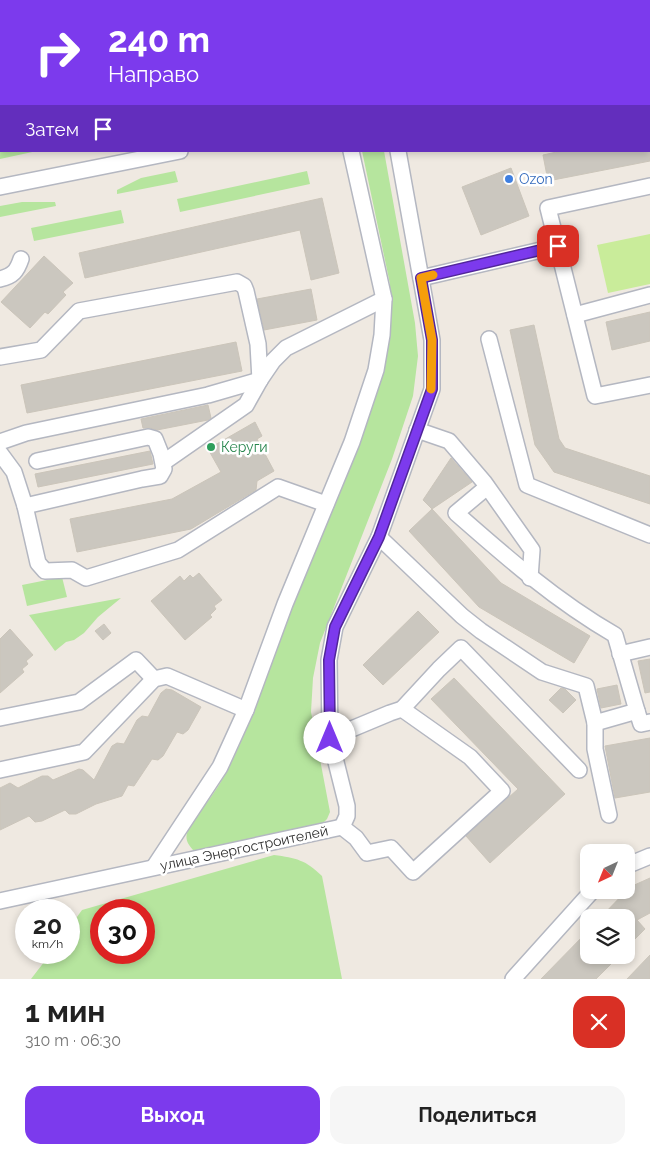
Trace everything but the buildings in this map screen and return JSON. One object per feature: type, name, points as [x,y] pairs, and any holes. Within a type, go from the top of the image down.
[{"type":"street","points":[[0,187],[175,152]]},
{"type":"street","name":"улица Энергостроителей","points":[[154,867],[220,767],[246,710],[285,604],[352,442],[376,370],[382,335],[384,299],[351,152]]},
{"type":"street","name":"улица Энергостроителей","points":[[154,867],[342,827],[347,816],[347,806],[330,738],[329,660],[335,627],[379,537],[432,389],[432,340],[398,152]]},
{"type":"street","points":[[650,186],[548,208],[594,396],[650,385]]},
{"type":"street","points":[[421,278],[558,246]]},
{"type":"street","points":[[0,279],[8,277],[17,271],[21,259]]},
{"type":"street","points":[[0,357],[41,350],[79,311],[237,282],[244,286],[246,291],[258,344],[260,380]]},
{"type":"street","points":[[575,315],[650,295]]},
{"type":"street","points":[[164,462],[246,404],[273,361],[286,348],[384,299]]},
{"type":"street","points":[[489,339],[527,485],[650,535]]},
{"type":"street","points":[[0,442],[26,433],[208,395],[260,380]]},
{"type":"street","points":[[417,430],[449,441],[487,487],[532,550],[530,578]]},
{"type":"street","points":[[23,499],[160,476],[164,469],[164,462],[155,439],[148,437],[37,461]]},
{"type":"street","points":[[0,453],[14,472],[23,499],[38,563],[45,570],[72,570],[86,578],[178,550],[278,487],[326,504]]},
{"type":"street","points":[[487,487],[456,513],[530,578],[614,635],[641,724],[650,722]]},
{"type":"street","points":[[379,537],[462,616],[481,631],[542,672],[586,686],[595,723],[595,749],[609,815]]},
{"type":"street","points":[[620,654],[650,646]]},
{"type":"street","points":[[330,738],[402,709],[461,648],[579,770]]},
{"type":"street","points":[[0,718],[79,702],[136,660],[154,679]]},
{"type":"street","points":[[0,770],[84,752],[154,679],[167,676],[246,710]]},
{"type":"street","points":[[342,827],[356,838],[366,853],[391,848],[413,872],[502,791],[470,757],[402,709]]},
{"type":"street","points":[[595,723],[637,711]]},
{"type":"street","points":[[179,829],[180,844],[186,852],[202,857]]},
{"type":"street","points":[[635,862],[650,856]]},
{"type":"street","points":[[0,901],[154,867]]},
{"type":"street","points":[[513,979],[586,899]]},
{"type":"green space","points":[[0,152],[32,152],[0,159]]},
{"type":"green space","points":[[362,152],[384,152],[415,323],[418,356],[413,396],[392,459],[320,643],[313,678],[311,712],[330,812],[327,819],[321,825],[204,850],[193,850],[187,841],[189,828],[221,781],[242,739],[382,365],[390,316],[390,284]]},
{"type":"green space","points":[[175,171],[178,182],[117,194],[117,190],[141,178]]},
{"type":"green space","points":[[307,171],[310,184],[180,212],[177,199]]},
{"type":"green space","points":[[22,202],[55,202],[56,206],[0,217],[0,206]]},
{"type":"green space","points":[[121,210],[124,223],[34,241],[31,228]]},
{"type":"green space","points":[[650,234],[650,284],[608,293],[597,245]]},
{"type":"green space","points":[[62,577],[67,597],[27,606],[22,585]]},
{"type":"green space","points":[[121,598],[98,617],[84,633],[74,640],[66,642],[55,651],[29,615]]},
{"type":"green space","points":[[274,855],[295,859],[311,866],[322,876],[342,979],[31,979],[43,964],[80,964],[80,913],[82,910],[90,908],[90,964],[155,964],[155,899],[120,899]]},
{"type":"slow traffic","points":[[431,389],[432,340],[421,278],[433,275]]},
{"type":"place","name":"Ozon","points":[[509,179]]},
{"type":"place","name":"Керуги","points":[[211,447]]},
{"type":"route","points":[[330,738],[329,660],[335,627],[379,537],[432,389],[432,340],[421,278],[558,246]]}]
